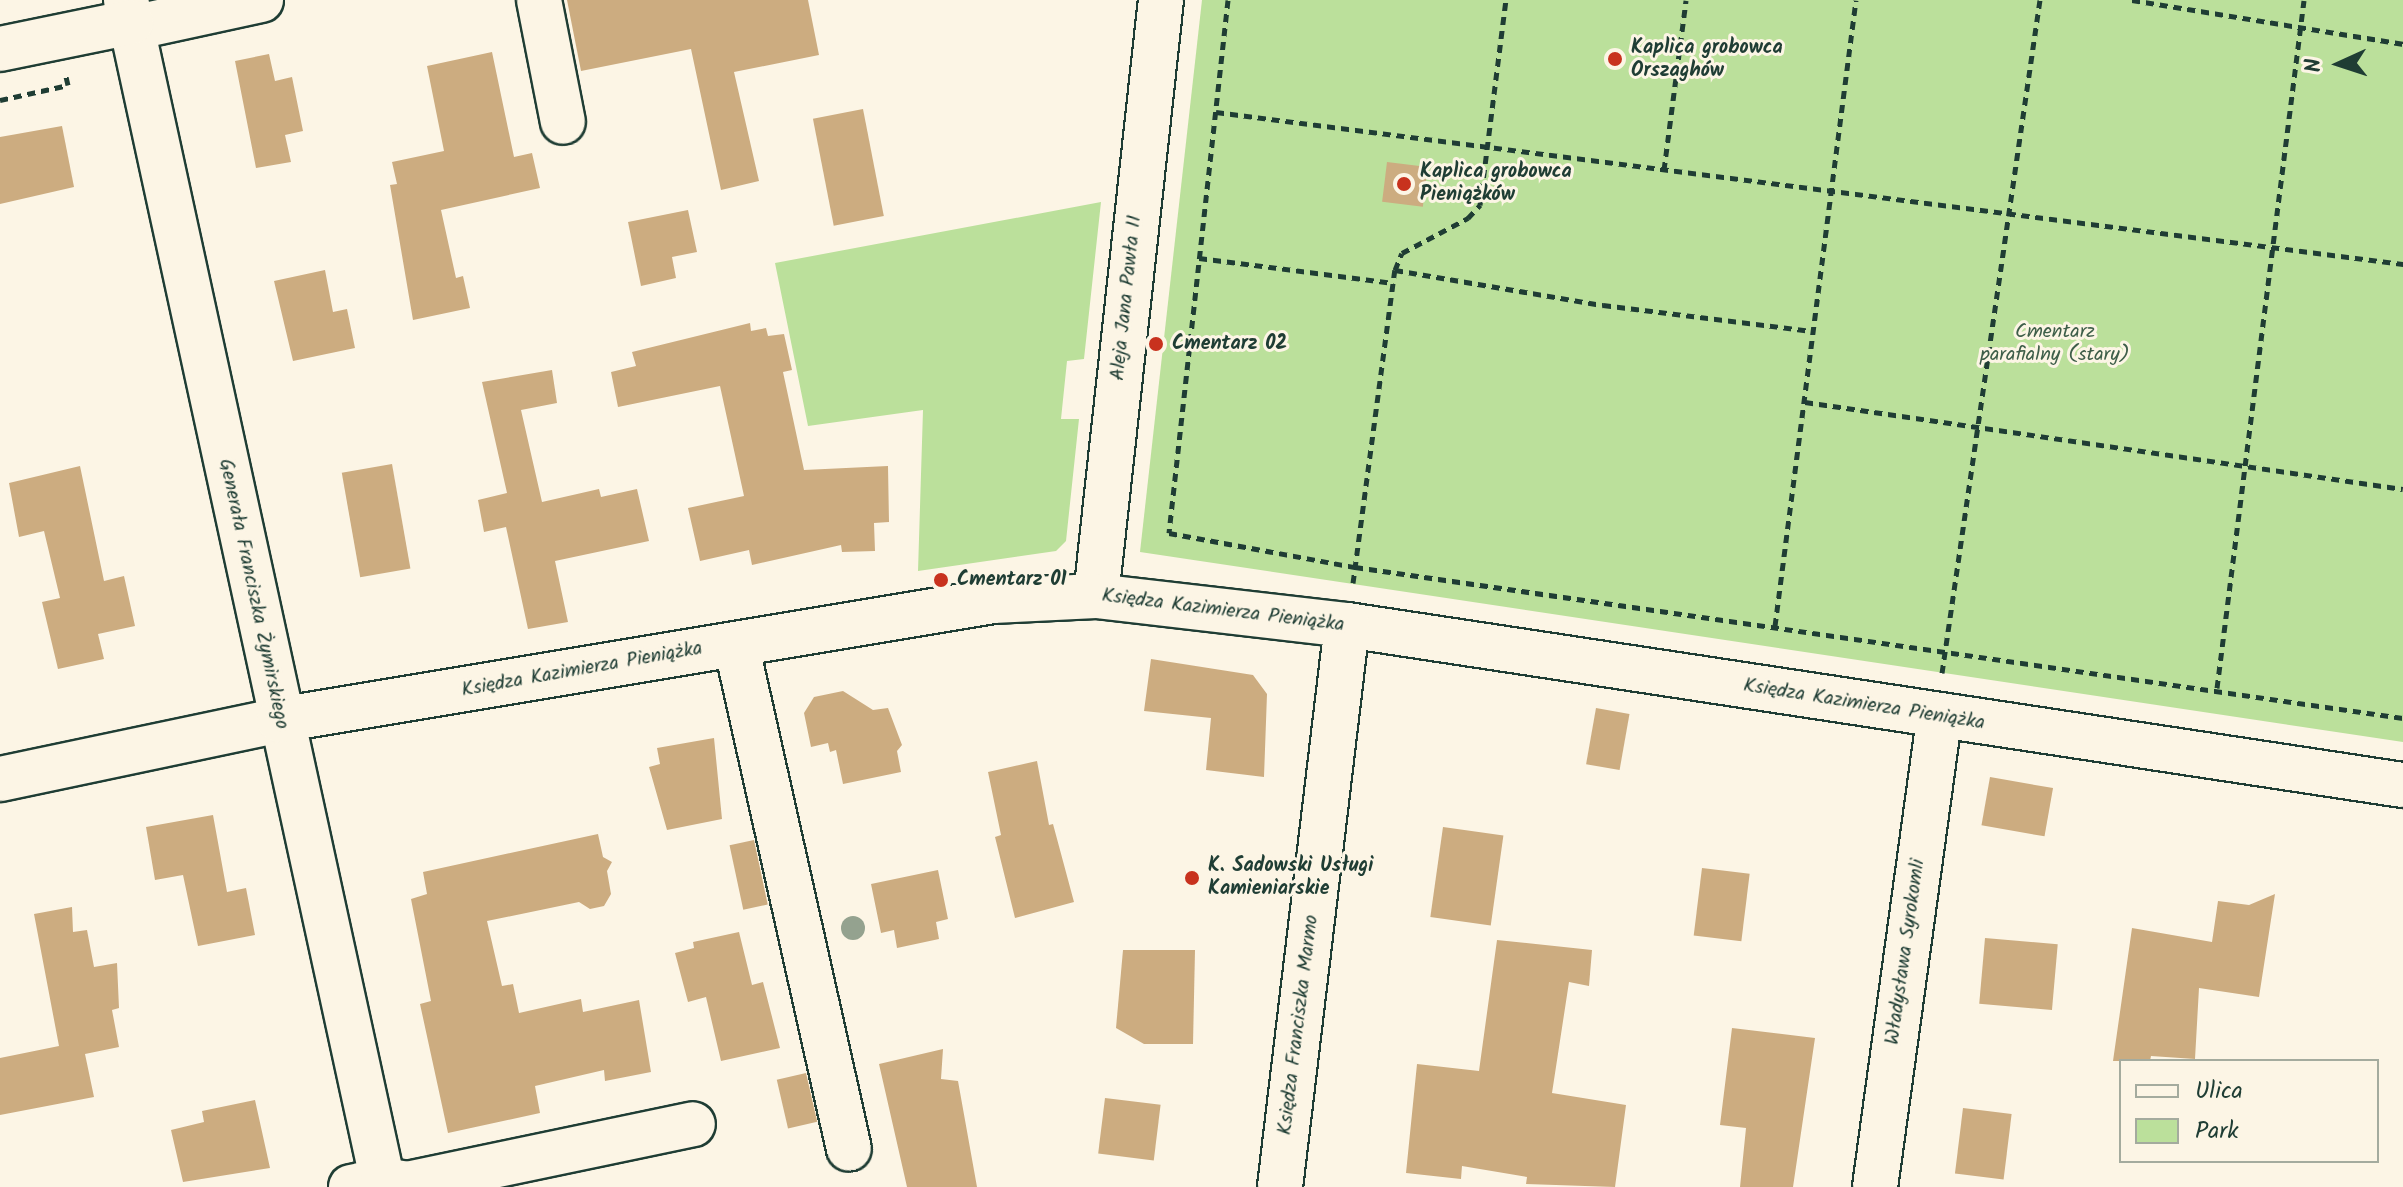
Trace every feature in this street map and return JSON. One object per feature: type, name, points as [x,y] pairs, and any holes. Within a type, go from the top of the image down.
[{"type":"street","points":[[0,49],[130,17],[261,0]]},
{"type":"street","points":[[539,0],[563,122]]},
{"type":"street","name":"Aleja Jana Pawła II","points":[[1096,596],[1161,0]]},
{"type":"street","name":"Generała Franciszka Żymirskiego","points":[[130,17],[279,720],[373,1185]]},
{"type":"street","name":"Księdza Kazimierza Pieniążka","points":[[0,779],[279,720],[993,601],[1096,596],[1350,605],[1940,701],[2403,785]]},
{"type":"street","name":"Księdza Franciszka Marmo","points":[[1280,1187],[1350,605]]},
{"type":"street","points":[[736,644],[849,1149]]},
{"type":"street","name":"Władysława Syrokomli","points":[[1875,1187],[1940,701]]},
{"type":"street","points":[[373,1185],[407,1184],[693,1124]]},
{"type":"path","points":[[1228,0],[1169,533],[1355,567],[2217,688],[2403,718]]},
{"type":"path","points":[[1350,605],[1395,270],[1402,253],[1468,218],[1480,205],[1491,148],[1506,0]]},
{"type":"path","points":[[1664,170],[1686,0]]},
{"type":"path","points":[[1775,626],[1856,0]]},
{"type":"path","points":[[1940,701],[2040,0]]},
{"type":"path","points":[[2132,0],[2403,44]]},
{"type":"path","points":[[2217,688],[2304,0]]},
{"type":"path","points":[[1216,112],[1474,141],[1491,148],[2403,264]]},
{"type":"path","points":[[1199,258],[1393,283]]},
{"type":"path","points":[[1395,270],[1603,305],[1814,331]]},
{"type":"path","points":[[1805,402],[2403,489]]},
{"type":"green space","name":"Cmentarz parafialny (stary)","points":[[1202,0],[2403,0],[2403,742],[1140,552]]},
{"type":"green space","points":[[1101,202],[1084,359],[1067,361],[1061,419],[1079,419],[1066,541],[1056,551],[918,571],[923,410],[808,426],[775,263]]},
{"type":"building","points":[[567,0],[808,0],[819,55],[734,72],[759,181],[721,190],[691,49],[581,71]]},
{"type":"building","points":[[492,52],[514,157],[532,153],[540,188],[441,210],[456,278],[463,276],[470,308],[413,320],[390,185],[397,184],[392,162],[444,151],[427,66]]},
{"type":"building","points":[[269,54],[275,81],[292,77],[303,131],[285,135],[291,162],[256,168],[235,61]]},
{"type":"building","points":[[863,109],[884,216],[834,226],[813,119]]},
{"type":"building","points":[[62,126],[74,187],[0,204],[0,137]]},
{"type":"building","name":"Kaplica grobowca Pieniążków","points":[[1387,162],[1428,167],[1423,207],[1382,202]]},
{"type":"building","points":[[688,210],[697,252],[672,257],[676,278],[641,286],[628,222]]},
{"type":"building","points":[[325,270],[333,312],[347,309],[355,348],[293,361],[274,281]]},
{"type":"building","points":[[750,323],[751,331],[766,328],[768,336],[784,334],[792,370],[783,372],[804,470],[888,466],[889,522],[874,523],[875,551],[842,552],[841,545],[752,565],[749,550],[700,561],[688,508],[744,496],[720,386],[618,407],[611,372],[636,366],[632,352]]},
{"type":"building","points":[[552,370],[557,403],[521,410],[542,502],[599,489],[601,497],[637,489],[649,541],[555,561],[568,622],[528,629],[506,527],[484,532],[478,500],[507,493],[482,382]]},
{"type":"building","points":[[392,464],[410,568],[360,577],[342,473]]},
{"type":"building","points":[[80,466],[104,581],[124,576],[135,626],[98,634],[104,659],[58,669],[42,602],[60,598],[44,531],[19,537],[9,483]]},
{"type":"building","points":[[1151,659],[1253,675],[1267,694],[1264,777],[1206,770],[1211,718],[1144,711]]},
{"type":"building","points":[[843,691],[873,710],[888,708],[902,745],[897,751],[901,772],[843,784],[836,750],[830,752],[828,743],[811,747],[804,713],[814,697]]},
{"type":"building","points":[[1596,708],[1629,714],[1620,770],[1586,764]]},
{"type":"building","points":[[714,738],[722,819],[667,830],[649,767],[660,764],[657,748]]},
{"type":"building","points":[[1037,761],[1049,825],[1053,824],[1074,902],[1015,918],[995,837],[1001,835],[988,772]]},
{"type":"building","points":[[1990,777],[2053,788],[2045,836],[1981,825]]},
{"type":"building","points":[[213,815],[227,892],[246,888],[255,935],[198,946],[183,875],[155,880],[146,827]]},
{"type":"building","points":[[1443,827],[1503,835],[1491,926],[1430,917]]},
{"type":"building","points":[[598,834],[603,857],[612,862],[607,871],[611,894],[604,906],[590,909],[579,902],[487,921],[502,986],[513,984],[519,1013],[581,999],[583,1012],[639,1000],[651,1072],[605,1081],[604,1070],[535,1086],[540,1113],[448,1133],[420,1004],[431,1001],[411,899],[427,894],[423,872]]},
{"type":"building","points":[[754,840],[768,905],[743,910],[730,845]]},
{"type":"building","points":[[1702,868],[1750,874],[1741,941],[1694,935]]},
{"type":"building","points":[[938,870],[948,919],[936,922],[939,939],[897,948],[894,930],[881,933],[871,884]]},
{"type":"building","points":[[2275,894],[2259,997],[2199,988],[2195,1059],[2151,1056],[2150,1059],[2113,1061],[2132,928],[2212,942],[2218,901],[2249,905]]},
{"type":"building","points":[[72,907],[73,932],[87,930],[94,967],[117,963],[119,1008],[112,1010],[119,1047],[85,1054],[94,1097],[0,1115],[0,1058],[59,1046],[34,914]]},
{"type":"building","points":[[739,932],[752,985],[763,982],[780,1048],[721,1061],[706,997],[688,1002],[675,953],[694,948],[693,942]]},
{"type":"building","points":[[1985,938],[2058,944],[2052,1010],[1979,1004]]},
{"type":"building","points":[[1497,940],[1592,950],[1589,986],[1569,982],[1552,1093],[1626,1105],[1615,1187],[1526,1184],[1527,1177],[1462,1166],[1461,1179],[1406,1173],[1417,1064],[1479,1071]]},
{"type":"building","points":[[1123,950],[1195,950],[1193,1044],[1144,1044],[1116,1028]]},
{"type":"building","points":[[1732,1028],[1815,1038],[1793,1187],[1740,1187],[1746,1128],[1720,1125]]},
{"type":"building","points":[[943,1049],[941,1079],[958,1081],[977,1187],[907,1187],[879,1064]]},
{"type":"building","points":[[806,1073],[817,1122],[788,1128],[777,1080]]},
{"type":"building","points":[[1105,1098],[1161,1105],[1154,1160],[1098,1154]]},
{"type":"building","points":[[255,1100],[270,1168],[183,1182],[171,1130],[204,1122],[202,1111]]},
{"type":"building","points":[[1963,1108],[2012,1114],[2004,1179],[1955,1174]]},
{"type":"place","name":"Kaplica grobowca Orszaghów","points":[[1615,59]]},
{"type":"place","name":"Kaplica grobowca Pieniążków","points":[[1404,184]]},
{"type":"place","name":"Cmentarz 02","points":[[1156,344]]},
{"type":"place","name":"Cmentarz 01","points":[[941,580]]},
{"type":"place","name":"K. Sadowski Usługi Kamieniarskie","points":[[1192,878]]}]
